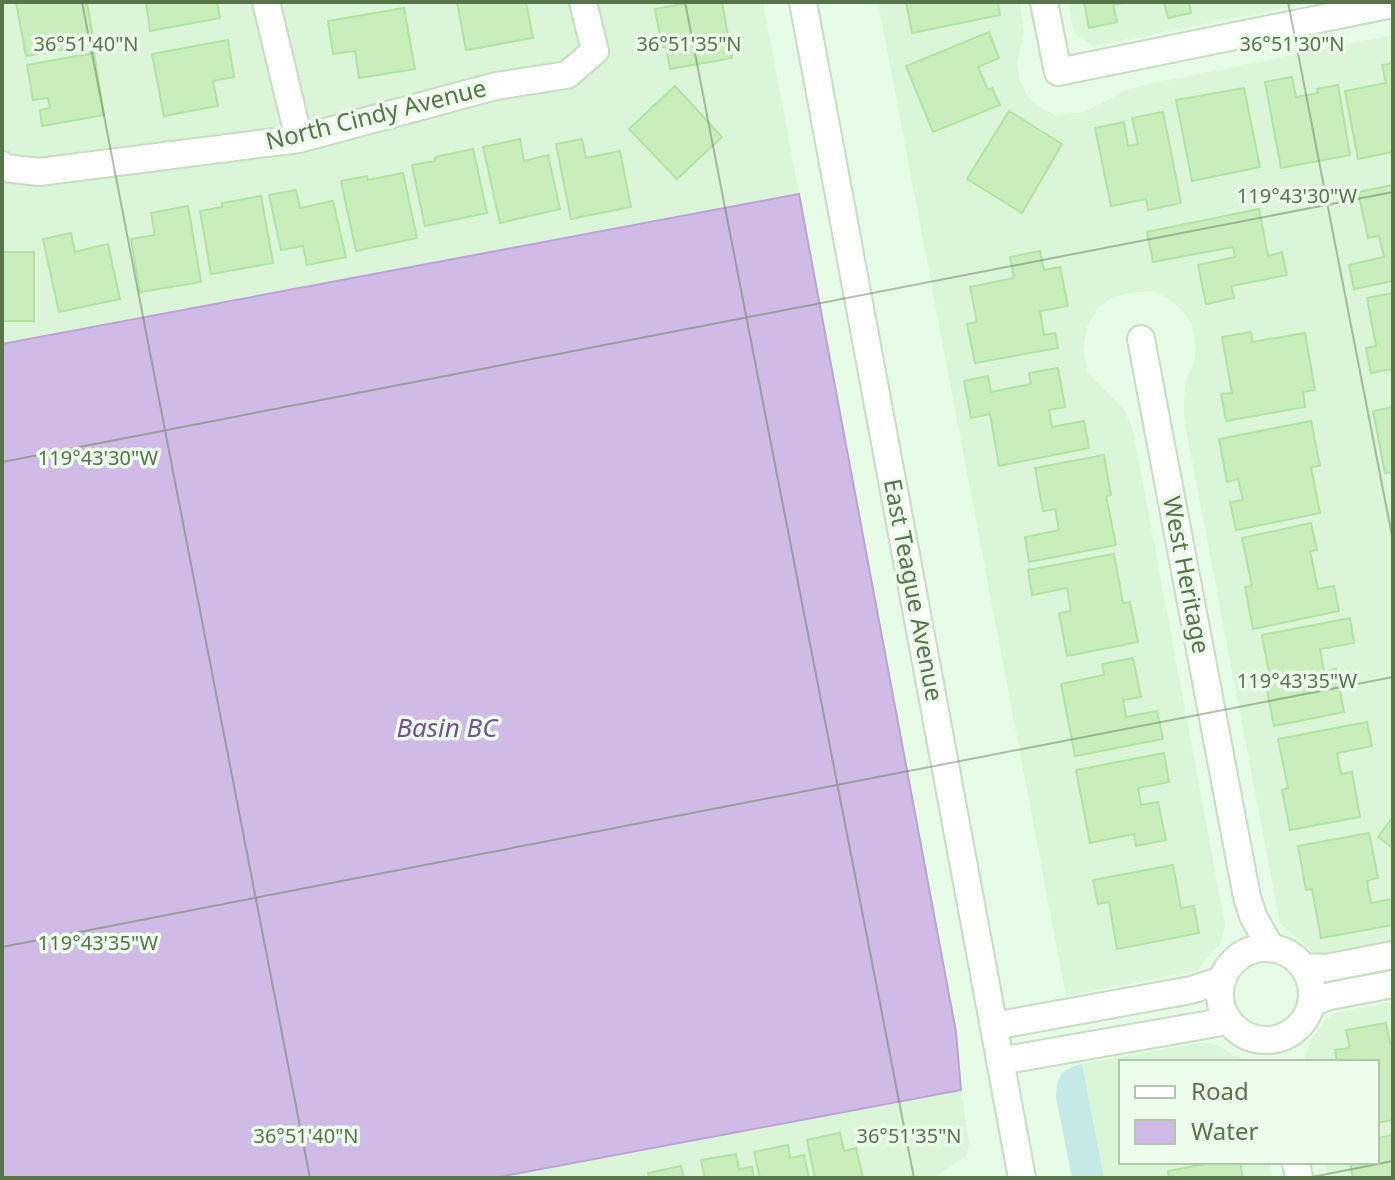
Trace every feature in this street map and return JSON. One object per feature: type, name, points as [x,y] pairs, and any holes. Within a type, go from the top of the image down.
[{"type":"street","points":[[266,2],[299,139]]},
{"type":"street","name":"North Cindy Avenue","points":[[3,167],[39,172],[299,139],[496,86],[567,75],[595,51],[583,2]]},
{"type":"street","name":"East Teague Avenue","points":[[803,2],[1022,1178]]},
{"type":"street","points":[[1044,2],[1058,72],[1393,4]]},
{"type":"street","name":"West Heritage","points":[[1141,339],[1247,897],[1257,924],[1271,948]]},
{"type":"street","points":[[1242,954],[1247,925],[1247,897]]},
{"type":"street","points":[[1271,948],[1295,957],[1304,967],[1310,978],[1311,1003],[1307,1016],[1287,1036],[1266,1041],[1244,1035],[1228,1021],[1219,994],[1222,980],[1233,961],[1256,949],[1271,948]]},
{"type":"street","points":[[1304,967],[1326,968],[1393,955]]},
{"type":"street","points":[[994,1026],[1191,990],[1222,980]]},
{"type":"street","points":[[1311,1003],[1330,996],[1393,984]]},
{"type":"street","points":[[1000,1061],[1228,1021]]},
{"type":"street","points":[[1283,1060],[1287,1036]]},
{"type":"street","points":[[1255,1039],[1268,1060]]},
{"type":"shaded area","points":[[2,2],[763,2],[799,194],[2,344]]},
{"type":"shaded area","points":[[878,2],[1020,2],[1024,34],[1017,62],[1019,80],[1028,97],[1055,115],[1085,112],[1124,91],[1141,86],[1393,35],[1393,942],[1328,955],[1313,952],[1280,923],[1184,418],[1187,377],[1195,359],[1192,325],[1182,310],[1168,298],[1151,291],[1128,293],[1110,299],[1096,310],[1087,327],[1083,350],[1088,373],[1124,410],[1133,430],[1225,925],[1221,942],[1197,971],[1066,996]]},
{"type":"shaded area","points":[[1068,2],[1314,2],[1094,46],[1075,35]]},
{"type":"shaded area","points":[[1393,1002],[1393,1178],[1327,1178],[1324,1164],[1379,1164],[1379,1060],[1306,1060],[1311,1041],[1324,1020],[1335,1013]]},
{"type":"shaded area","points":[[1203,1042],[1217,1045],[1243,1060],[1119,1060],[1119,1164],[1270,1164],[1273,1178],[1104,1178],[1082,1064]]},
{"type":"shaded area","points":[[1082,1064],[1104,1178],[1072,1178],[1056,1097],[1062,1074]]},
{"type":"shaded area","points":[[961,1090],[969,1143],[966,1156],[933,1178],[493,1178]]},
{"type":"water","name":"Basin BC","points":[[799,194],[956,1032],[961,1090],[493,1178],[2,1178],[2,344]]},
{"type":"building","points":[[16,2],[87,2],[94,44],[26,56]]},
{"type":"building","points":[[146,2],[217,2],[220,18],[150,31]]},
{"type":"building","points":[[457,2],[526,2],[533,38],[466,50]]},
{"type":"building","points":[[693,2],[722,2],[732,58],[670,69],[666,47],[662,47],[655,9]]},
{"type":"building","points":[[906,2],[998,2],[1000,15],[912,33]]},
{"type":"building","points":[[1084,2],[1126,2],[1113,5],[1117,22],[1089,28]]},
{"type":"building","points":[[1164,2],[1189,2],[1191,13],[1168,18]]},
{"type":"building","points":[[404,8],[415,69],[359,78],[355,51],[333,54],[328,21]]},
{"type":"building","points":[[989,32],[999,58],[978,67],[988,90],[992,88],[1000,105],[933,132],[906,66]]},
{"type":"building","points":[[228,40],[234,77],[213,81],[218,106],[164,116],[152,54]]},
{"type":"building","points":[[94,53],[104,115],[42,126],[40,110],[50,108],[48,98],[33,100],[27,65]]},
{"type":"building","points":[[1393,63],[1393,152],[1358,159],[1345,91],[1386,83],[1382,65]]},
{"type":"building","points":[[1292,77],[1296,97],[1338,85],[1350,155],[1281,168],[1265,82]]},
{"type":"building","points":[[675,86],[722,137],[677,179],[629,129]]},
{"type":"building","points":[[1244,88],[1260,167],[1192,181],[1176,100]]},
{"type":"building","points":[[1009,111],[1062,144],[1022,213],[967,179]]},
{"type":"building","points":[[1163,112],[1181,203],[1148,210],[1146,199],[1111,206],[1095,128],[1124,122],[1128,146],[1138,144],[1132,118]]},
{"type":"building","points":[[520,139],[524,161],[548,155],[560,209],[500,223],[483,147]]},
{"type":"building","points":[[582,139],[586,158],[620,151],[631,207],[571,219],[556,144]]},
{"type":"building","points":[[473,149],[487,213],[425,226],[412,165]]},
{"type":"building","points":[[403,173],[417,238],[356,251],[341,181],[367,176],[368,180]]},
{"type":"building","points":[[1393,185],[1393,281],[1354,289],[1349,265],[1384,257],[1379,236],[1368,238],[1358,192]]},
{"type":"building","points":[[296,190],[300,208],[333,201],[346,257],[307,265],[303,246],[281,250],[269,195]]},
{"type":"building","points":[[261,196],[273,263],[211,274],[200,211],[222,207],[222,203]]},
{"type":"building","points":[[188,206],[201,282],[140,292],[131,239],[155,235],[151,213]]},
{"type":"building","points":[[1259,209],[1268,256],[1282,252],[1287,275],[1231,286],[1234,298],[1206,304],[1198,265],[1235,257],[1233,247],[1153,262],[1147,232]]},
{"type":"building","points":[[71,233],[75,252],[108,244],[120,299],[59,312],[43,239]]},
{"type":"building","points":[[1040,251],[1044,270],[1060,267],[1068,306],[1040,311],[1044,335],[1055,333],[1058,348],[975,363],[967,324],[977,322],[970,287],[1014,278],[1010,257]]},
{"type":"building","points":[[2,252],[34,252],[34,321],[2,321]]},
{"type":"building","points":[[1393,293],[1393,369],[1371,373],[1366,348],[1376,346],[1367,298]]},
{"type":"building","points":[[1251,332],[1252,342],[1305,333],[1315,390],[1303,392],[1305,407],[1226,421],[1221,394],[1232,393],[1222,337]]},
{"type":"building","points":[[1058,368],[1065,407],[1049,410],[1052,427],[1084,421],[1089,448],[999,466],[990,414],[971,418],[964,381],[988,376],[991,392],[1031,384],[1029,373]]},
{"type":"building","points":[[1393,407],[1393,472],[1385,473],[1373,411]]},
{"type":"building","points":[[1311,421],[1320,466],[1311,467],[1320,513],[1236,530],[1230,502],[1243,500],[1238,479],[1227,482],[1219,439]]},
{"type":"building","points":[[1104,455],[1111,495],[1106,496],[1116,545],[1029,562],[1025,537],[1059,530],[1055,509],[1043,511],[1035,468]]},
{"type":"building","points":[[1311,523],[1317,550],[1310,551],[1318,589],[1334,586],[1339,611],[1253,629],[1245,587],[1252,586],[1242,538]]},
{"type":"building","points":[[1114,554],[1123,603],[1130,602],[1138,642],[1067,656],[1059,613],[1071,611],[1067,588],[1032,595],[1028,570]]},
{"type":"building","points":[[1350,618],[1354,643],[1320,649],[1324,672],[1336,669],[1344,712],[1274,726],[1266,685],[1271,684],[1262,635]]},
{"type":"building","points":[[1133,658],[1141,697],[1123,700],[1126,717],[1157,711],[1163,739],[1075,756],[1061,684],[1104,675],[1102,664]]},
{"type":"building","points":[[1367,722],[1372,746],[1337,753],[1341,774],[1352,772],[1360,817],[1290,830],[1282,790],[1288,788],[1278,739]]},
{"type":"building","points":[[1164,753],[1169,782],[1138,788],[1141,805],[1158,802],[1166,840],[1136,846],[1134,834],[1090,843],[1076,770]]},
{"type":"building","points":[[1393,817],[1393,848],[1378,837]]},
{"type":"building","points":[[1369,833],[1378,878],[1367,881],[1371,903],[1393,899],[1393,925],[1321,938],[1312,889],[1306,890],[1298,846]]},
{"type":"building","points":[[1173,865],[1181,908],[1194,906],[1199,933],[1117,949],[1109,902],[1098,904],[1093,880]]},
{"type":"building","points":[[1386,1023],[1390,1043],[1393,1043],[1393,1120],[1379,1123],[1379,1060],[1337,1060],[1335,1050],[1350,1048],[1346,1030]]},
{"type":"building","points":[[840,1133],[844,1151],[856,1148],[863,1178],[815,1178],[807,1140]]},
{"type":"building","points":[[1393,1135],[1393,1178],[1353,1178],[1350,1164],[1379,1164],[1379,1138]]},
{"type":"building","points":[[788,1145],[790,1158],[804,1155],[809,1178],[760,1178],[754,1152]]},
{"type":"building","points":[[736,1154],[739,1169],[752,1167],[754,1178],[705,1178],[701,1160]]},
{"type":"building","points":[[1205,1164],[1240,1164],[1243,1178],[1169,1178],[1168,1171]]},
{"type":"building","points":[[681,1166],[684,1178],[649,1178],[648,1173]]}]
